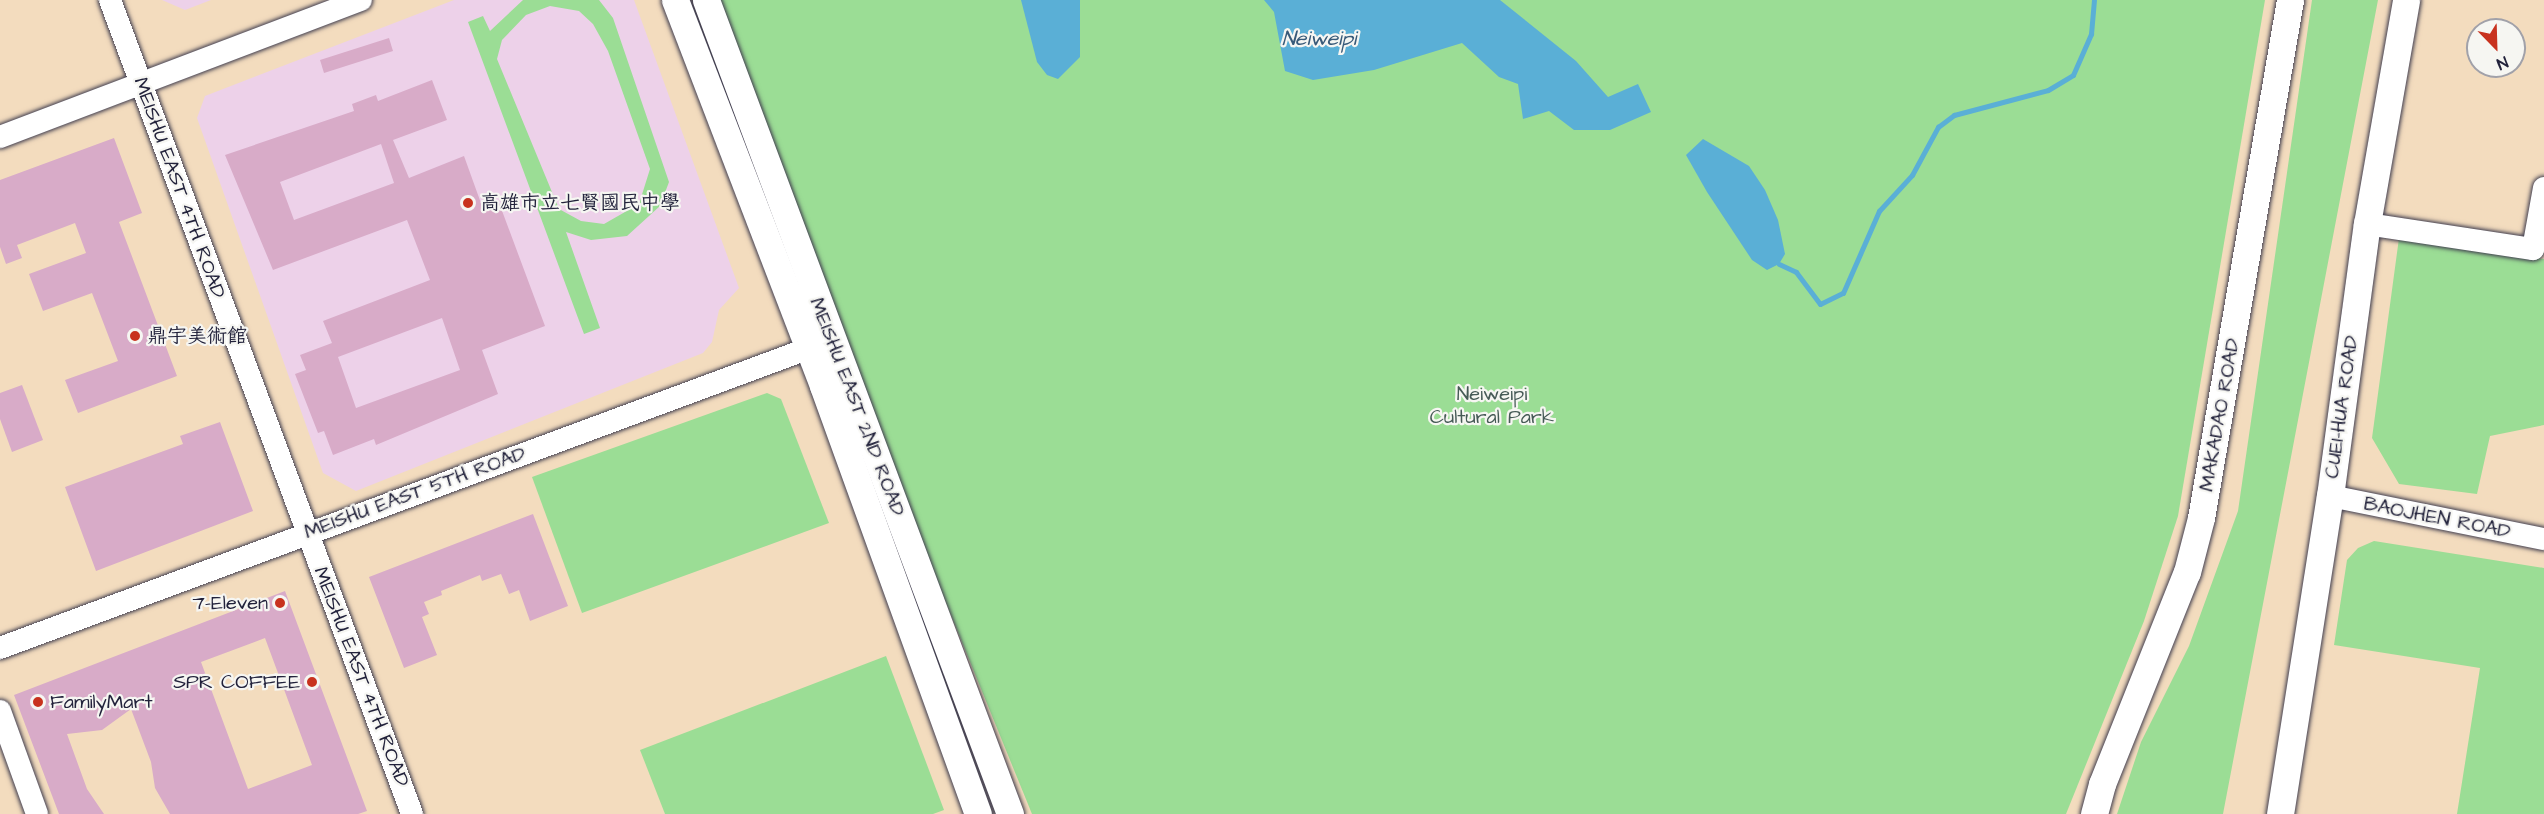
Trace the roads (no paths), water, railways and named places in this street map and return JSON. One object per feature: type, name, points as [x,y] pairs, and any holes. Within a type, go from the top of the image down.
[{"type":"street","name":"MEISHU EAST 4TH ROAD","points":[[110,0],[412,814]]},
{"type":"street","points":[[0,137],[360,0]]},
{"type":"street","name":"MEISHU EAST 2ND ROAD","points":[[675,0],[819,344],[1010,814]]},
{"type":"street","name":"MEISHU EAST 2ND ROAD","points":[[705,0],[978,814]]},
{"type":"street","name":"MAKADAO ROAD","points":[[2094,814],[2106,774],[2187,572],[2201,518],[2290,0]]},
{"type":"street","name":"CUEI-HUA ROAD","points":[[2280,814],[2330,496],[2367,224],[2406,0]]},
{"type":"street","points":[[2367,224],[2534,249],[2544,188]]},
{"type":"street","name":"MEISHU EAST 5TH ROAD","points":[[0,648],[819,344]]},
{"type":"street","name":"BAOJHEN ROAD","points":[[2330,496],[2544,539]]},
{"type":"street","points":[[0,711],[37,814]]},
{"type":"water","points":[[1021,0],[1080,0],[1080,57],[1058,79],[1047,75],[1037,62]]},
{"type":"water","name":"Neiweipi","points":[[1264,0],[1500,0],[1576,61],[1608,97],[1638,84],[1651,112],[1610,130],[1574,130],[1549,111],[1523,119],[1518,84],[1499,77],[1462,43],[1374,70],[1313,80],[1285,71],[1274,12]]},
{"type":"water","points":[[1703,139],[1749,166],[1765,190],[1778,220],[1785,254],[1779,264],[1767,270],[1752,260],[1707,192],[1686,155]]},
{"type":"waterway","points":[[1779,264],[1796,272],[1820,304],[1843,293],[1879,211],[1912,175],[1938,127],[1954,115],[2048,90],[2073,75],[2091,34],[2094,0]]},
{"type":"place","name":"高雄市立七賢國民中學","points":[[468,203]]},
{"type":"place","name":"鼎宇美術館","points":[[135,336]]},
{"type":"place","name":"7-Eleven","points":[[280,603]]},
{"type":"place","name":"SPR COFFEE","points":[[312,682]]},
{"type":"place","name":"FamilyMart","points":[[38,702]]},
{"type":"park label","name":"Neiweipi Cultural Park","points":[[1492,406]]}]
